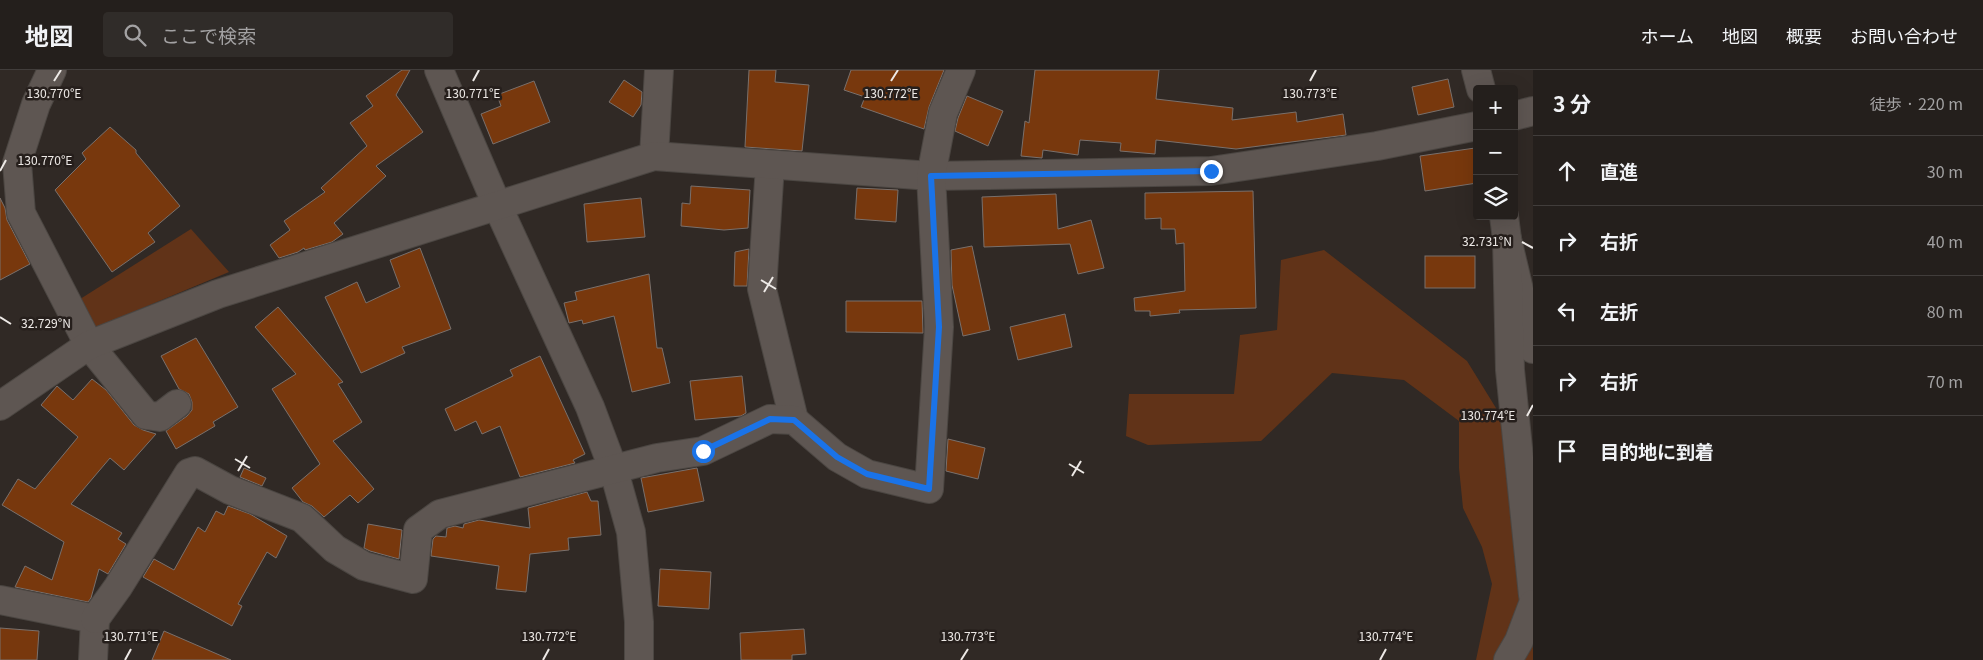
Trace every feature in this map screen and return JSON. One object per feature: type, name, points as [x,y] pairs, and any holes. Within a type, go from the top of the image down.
[{"type":"street","points":[[52,70],[36,104],[17,163],[21,213],[90,345],[146,414],[160,417],[177,404]]},
{"type":"street","points":[[438,70],[496,205],[590,407],[614,471],[631,532],[639,622],[639,660]]},
{"type":"street","points":[[654,156],[659,70]]},
{"type":"street","points":[[770,165],[762,288],[794,420],[837,457],[867,474],[929,489],[939,327],[931,176],[943,113],[961,70]]},
{"type":"street","points":[[1476,70],[1480,85]]},
{"type":"street","points":[[1518,115],[1533,111]]},
{"type":"street","points":[[0,406],[90,345],[218,294],[654,156],[931,176],[1211,171],[1377,146],[1473,127]]},
{"type":"street","points":[[1505,228],[1533,349]]},
{"type":"street","points":[[1505,228],[1510,370],[1533,595]]},
{"type":"street","points":[[93,660],[95,619],[118,586],[189,472],[195,471],[230,490],[302,518],[335,549],[364,566],[413,579],[418,530],[440,514],[614,471],[658,458],[703,451],[770,419],[794,420]]},
{"type":"street","points":[[0,600],[95,619]]},
{"type":"street","points":[[1508,660],[1519,641],[1533,604]]},
{"type":"shaded area","points":[[191,229],[229,272],[92,329],[77,301]]},
{"type":"shaded area","points":[[1324,250],[1467,361],[1533,468],[1533,660],[1476,660],[1492,584],[1482,547],[1463,508],[1459,468],[1459,421],[1404,380],[1332,373],[1261,441],[1148,445],[1126,436],[1129,394],[1234,394],[1240,335],[1277,330],[1281,260]]},
{"type":"building","points":[[402,70],[410,70],[396,95],[423,132],[376,166],[386,176],[334,223],[343,234],[332,242],[305,250],[304,248],[279,258],[270,245],[290,230],[284,221],[325,192],[321,188],[367,146],[350,123],[373,106],[366,96]]},
{"type":"building","points":[[749,70],[776,70],[775,82],[809,85],[802,151],[745,147]]},
{"type":"building","points":[[851,70],[944,70],[929,107],[924,129],[861,107],[865,97],[844,90]]},
{"type":"building","points":[[1035,70],[1159,70],[1156,99],[1233,108],[1232,120],[1296,112],[1297,122],[1343,114],[1346,135],[1236,149],[1156,140],[1155,154],[1120,151],[1121,143],[1080,140],[1078,155],[1043,150],[1042,158],[1021,156],[1025,121],[1029,123]]},
{"type":"building","points":[[1448,79],[1454,107],[1418,115],[1412,87]]},
{"type":"building","points":[[624,80],[642,92],[641,105],[633,117],[609,102]]},
{"type":"building","points":[[534,81],[550,122],[493,144],[481,114],[501,106],[497,95]]},
{"type":"building","points":[[967,96],[1003,111],[988,146],[955,131]]},
{"type":"building","points":[[110,127],[136,150],[136,153],[180,206],[148,233],[155,242],[112,272],[55,190],[86,159],[82,153]]},
{"type":"building","points":[[1473,148],[1473,184],[1425,191],[1420,156]]},
{"type":"building","points":[[691,186],[750,190],[748,228],[724,230],[681,226],[682,203],[690,204]]},
{"type":"building","points":[[857,188],[898,190],[896,222],[855,219]]},
{"type":"building","points":[[1253,191],[1256,308],[1179,310],[1180,313],[1150,316],[1150,311],[1135,311],[1134,298],[1185,291],[1184,243],[1176,244],[1175,229],[1161,229],[1161,218],[1145,219],[1145,193]]},
{"type":"building","points":[[1056,194],[1058,229],[1091,220],[1104,268],[1078,274],[1070,244],[984,247],[982,197]]},
{"type":"building","points":[[0,198],[5,208],[7,220],[30,264],[0,280]]},
{"type":"building","points":[[641,198],[645,237],[587,242],[584,204]]},
{"type":"building","points":[[972,246],[990,330],[963,336],[952,285],[951,250]]},
{"type":"building","points":[[420,248],[451,329],[402,347],[405,353],[361,373],[325,297],[357,282],[366,303],[400,287],[390,260]]},
{"type":"building","points":[[749,249],[747,286],[734,286],[735,252]]},
{"type":"building","points":[[1425,256],[1475,256],[1475,288],[1425,288]]},
{"type":"building","points":[[649,274],[657,348],[662,348],[670,383],[632,392],[614,316],[583,324],[582,320],[569,323],[564,303],[577,300],[575,292]]},
{"type":"building","points":[[846,301],[922,301],[923,333],[846,332]]},
{"type":"building","points":[[278,307],[343,382],[338,384],[362,422],[333,441],[374,489],[358,503],[350,495],[324,517],[312,506],[303,502],[292,488],[320,464],[272,389],[296,374],[255,327]]},
{"type":"building","points":[[1065,314],[1072,347],[1018,360],[1010,327]]},
{"type":"building","points":[[196,338],[238,407],[213,422],[215,426],[176,449],[166,431],[187,416],[192,410],[192,402],[189,394],[179,389],[161,356]]},
{"type":"building","points":[[540,356],[585,454],[573,460],[575,463],[520,477],[500,426],[482,434],[476,421],[455,431],[445,409],[513,376],[510,370]]},
{"type":"building","points":[[742,376],[746,413],[741,416],[695,420],[690,381]]},
{"type":"building","points":[[92,379],[106,390],[134,425],[156,434],[124,470],[110,458],[71,504],[122,533],[118,539],[126,544],[108,574],[99,569],[91,598],[88,602],[15,587],[25,566],[52,580],[64,542],[2,505],[18,479],[35,489],[78,437],[41,405],[57,386],[73,400]]},
{"type":"building","points":[[948,439],[985,448],[978,479],[946,471]]},
{"type":"building","points":[[244,468],[266,478],[262,486],[240,477]]},
{"type":"building","points":[[697,468],[704,501],[648,512],[641,478]]},
{"type":"building","points":[[587,492],[591,501],[598,501],[601,535],[568,538],[569,550],[530,554],[526,592],[496,589],[499,566],[431,556],[433,539],[436,536],[446,537],[447,528],[455,526],[463,528],[464,524],[479,520],[530,528],[528,508]]},
{"type":"building","points":[[228,506],[250,514],[287,536],[276,558],[267,552],[238,604],[242,606],[232,626],[143,577],[154,559],[174,570],[198,527],[205,532],[216,511],[224,515]]},
{"type":"building","points":[[368,524],[402,530],[399,559],[364,548]]},
{"type":"building","points":[[660,569],[711,572],[709,609],[658,606]]},
{"type":"building","points":[[0,628],[39,631],[37,660],[0,660]]},
{"type":"building","points":[[804,629],[806,654],[792,655],[792,660],[741,660],[740,633]]},
{"type":"building","points":[[164,631],[231,660],[152,660]]},
{"type":"route","points":[[703,451],[770,419],[794,420],[837,457],[867,474],[929,489],[939,327],[931,176],[1211,171]]}]
